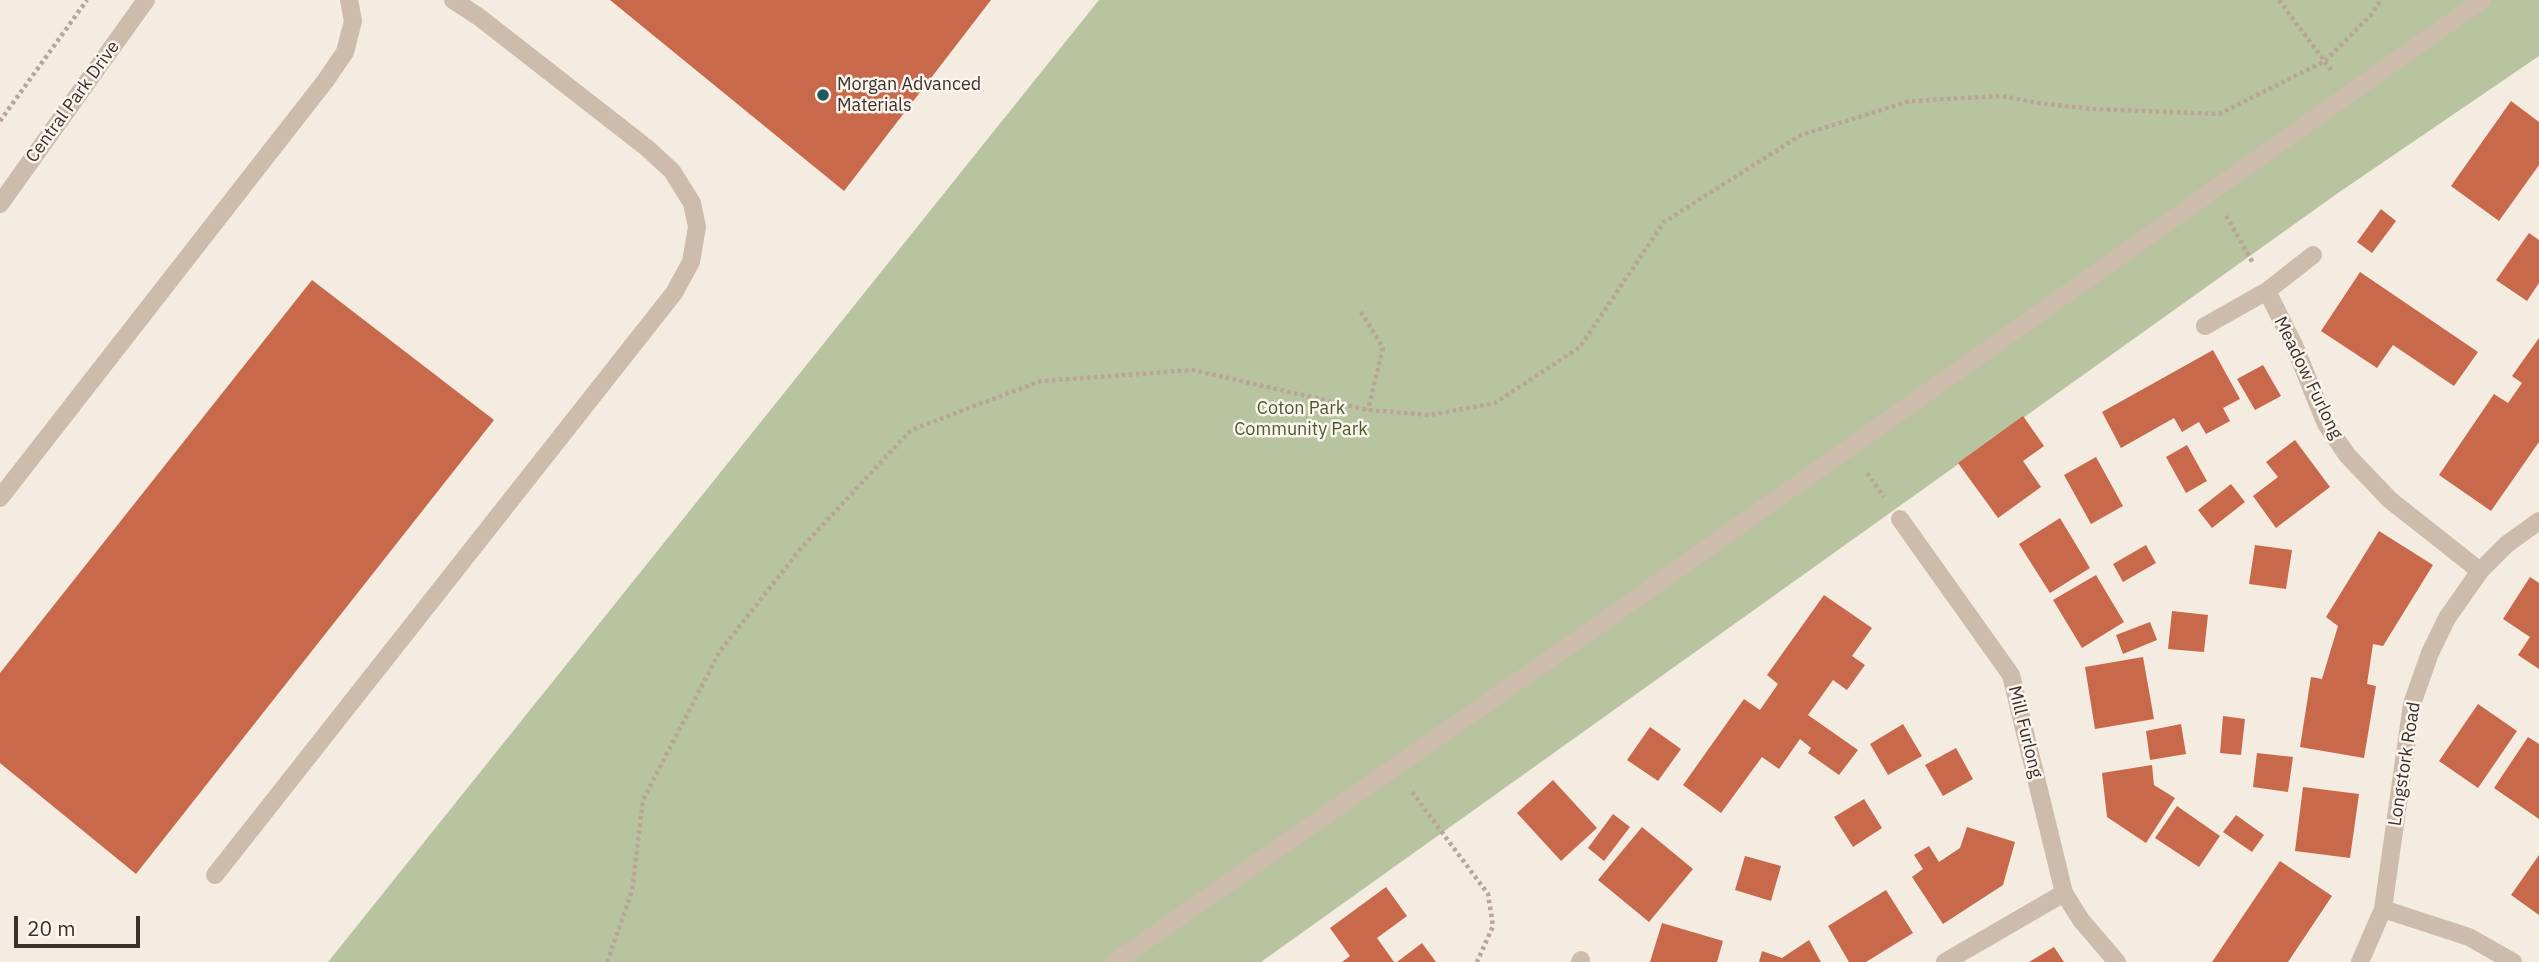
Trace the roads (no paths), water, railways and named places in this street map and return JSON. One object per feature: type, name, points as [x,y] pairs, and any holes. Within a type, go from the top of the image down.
[{"type":"street","name":"Central Park Drive","points":[[0,204],[146,0]]},
{"type":"street","points":[[0,498],[326,80],[345,52],[353,22],[349,0]]},
{"type":"street","points":[[215,875],[674,293],[691,262],[697,227],[695,215],[692,203],[672,171],[479,17],[453,0]]},
{"type":"street","points":[[1115,962],[2482,0]]},
{"type":"street","points":[[2205,326],[2267,291],[2313,255]]},
{"type":"street","name":"Meadow Furlong","points":[[2267,291],[2294,345],[2326,424],[2347,455],[2390,499],[2480,571]]},
{"type":"street","name":"Mill Furlong","points":[[1900,519],[2011,675],[2064,893],[2081,920],[2117,962]]},
{"type":"street","name":"Longstork Road","points":[[2360,962],[2383,909],[2412,704],[2430,653],[2447,618],[2480,571],[2507,544],[2539,521]]},
{"type":"street","points":[[1945,962],[2064,893]]},
{"type":"street","points":[[2383,909],[2469,937],[2513,962]]},
{"type":"place","name":"Morgan Advanced Materials","points":[[823,95]]},
{"type":"park label","name":"Coton Park Community Park","points":[[1301,419]]}]
